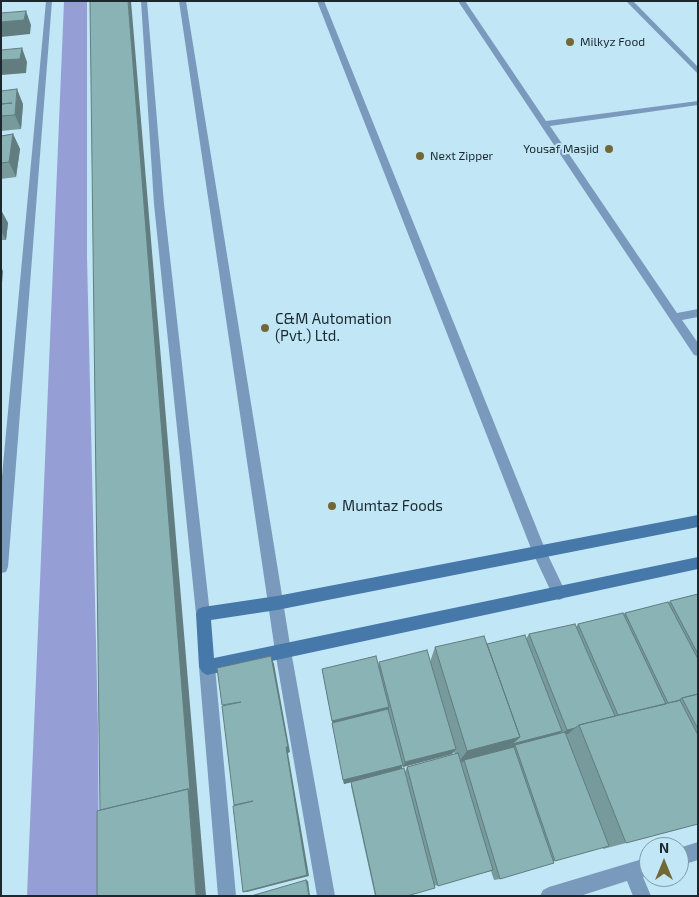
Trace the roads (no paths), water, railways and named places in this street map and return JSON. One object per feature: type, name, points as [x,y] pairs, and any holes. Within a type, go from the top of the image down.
[{"type":"street","points":[[1,567],[49,1]]},
{"type":"street","points":[[182,1],[283,651],[326,896]]},
{"type":"street","points":[[320,1],[539,551],[559,593]]},
{"type":"street","points":[[462,1],[698,352]]},
{"type":"street","points":[[629,1],[698,72]]},
{"type":"street","points":[[148,2],[159,204],[203,614],[227,896]]},
{"type":"street","points":[[543,124],[698,103]]},
{"type":"street","points":[[676,317],[698,313]]},
{"type":"street","points":[[203,614],[277,603],[698,521]]},
{"type":"street","points":[[207,667],[698,563]]},
{"type":"street","points":[[549,896],[639,869]]},
{"type":"water","points":[[64,1],[87,1],[87,257],[98,729],[99,896],[27,896]]},
{"type":"place","name":"Milkyz Food","points":[[570,42]]},
{"type":"place","name":"Yousaf Masjid","points":[[609,149]]},
{"type":"place","name":"Next Zipper","points":[[420,156]]},
{"type":"place","name":"C&M Automation (Pvt.) Ltd.","points":[[265,328]]},
{"type":"place","name":"Mumtaz Foods","points":[[332,506]]}]
